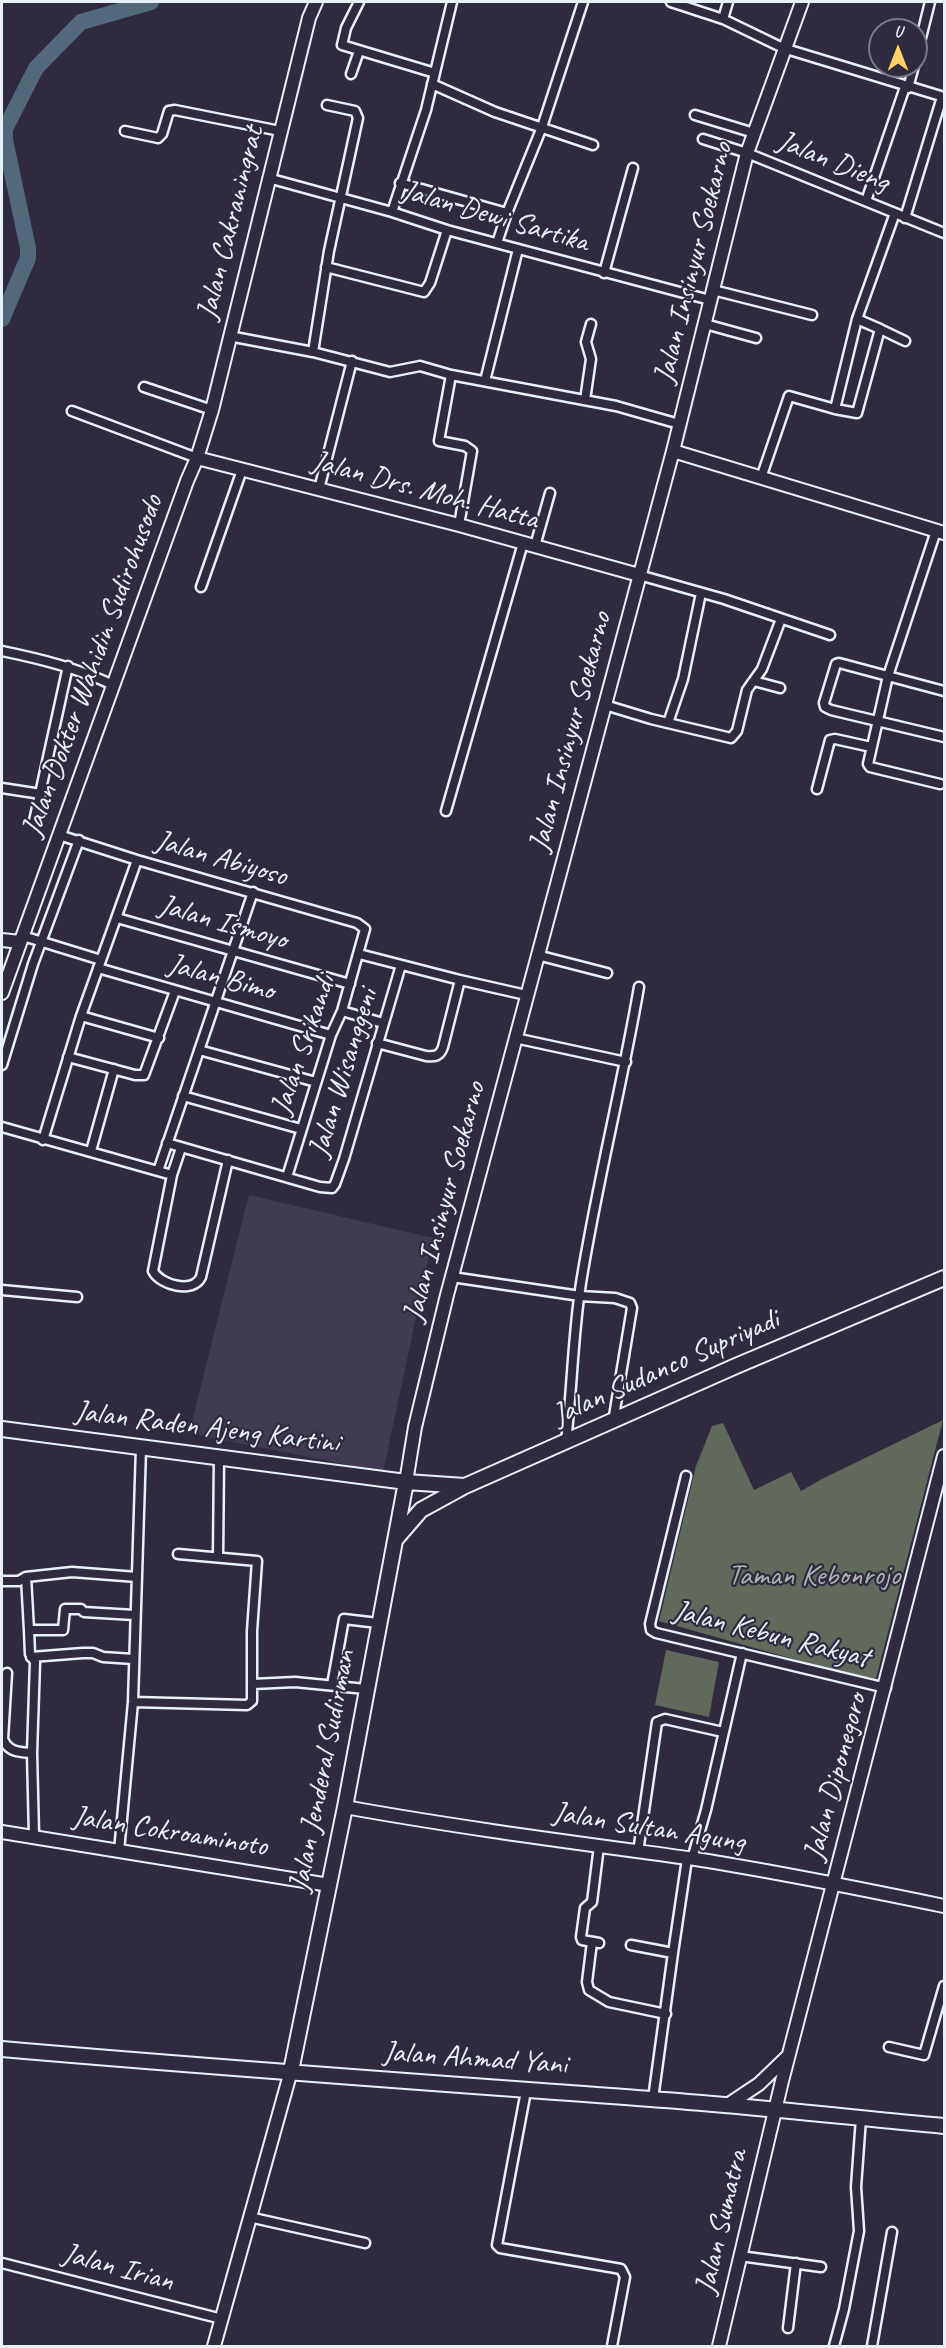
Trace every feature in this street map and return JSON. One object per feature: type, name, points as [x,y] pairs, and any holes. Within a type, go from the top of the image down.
[{"type":"main road","name":"Jalan Cakraningrat","points":[[197,458],[212,410],[309,18],[316,2]]},
{"type":"main road","name":"Jalan Insinyur Soekarno","points":[[406,1482],[415,1427],[452,1277],[673,451],[747,153],[783,48],[802,2]]},
{"type":"main road","points":[[673,451],[940,532]]},
{"type":"main road","name":"Jalan Drs. Moh. Hatta","points":[[197,458],[459,525],[639,575]]},
{"type":"main road","name":"Jalan Dokter Wahidin Sudirohusodo","points":[[2,993],[197,458]]},
{"type":"main road","points":[[2,940],[23,938]]},
{"type":"main road","name":"Jalan Sudanco Supriyadi","points":[[406,1482],[465,1486],[945,1278]]},
{"type":"main road","name":"Jalan Raden Ajeng Kartini","points":[[2,1429],[406,1482]]},
{"type":"main road","name":"Jalan Diponegoro","points":[[775,2110],[945,1456]]},
{"type":"main road","name":"Jalan Jenderal Sudirman","points":[[291,2071],[345,1807],[393,1541],[406,1482]]},
{"type":"main road","points":[[393,1541],[422,1510],[465,1486]]},
{"type":"main road","name":"Jalan Sultan Agung","points":[[345,1807],[420,1821],[690,1859],[945,1906]]},
{"type":"main road","name":"Jalan Cokroaminoto","points":[[2,1832],[34,1835],[329,1885]]},
{"type":"main road","name":"Jalan Ahmad Yani","points":[[2,2049],[484,2088],[653,2099],[945,2126]]},
{"type":"main road","points":[[726,2106],[759,2085],[790,2053]]},
{"type":"main road","points":[[214,2346],[291,2071]]},
{"type":"main road","name":"Jalan Sumatra","points":[[719,2346],[775,2110]]},
{"type":"street","points":[[359,2],[346,28],[342,43],[345,48],[435,73]]},
{"type":"street","points":[[392,212],[426,110],[452,2]]},
{"type":"street","points":[[497,243],[542,127],[584,2]]},
{"type":"street","points":[[671,2],[723,19],[783,48],[943,97],[905,218]]},
{"type":"street","points":[[723,19],[728,2]]},
{"type":"street","points":[[926,18],[930,2]]},
{"type":"street","points":[[351,74],[359,51]]},
{"type":"street","points":[[866,201],[910,78]]},
{"type":"street","points":[[432,84],[495,112],[593,145]]},
{"type":"street","points":[[313,352],[326,267],[358,116],[355,111],[327,105]]},
{"type":"street","points":[[125,131],[158,138],[162,134],[168,113],[174,110],[280,131]]},
{"type":"street","points":[[695,115],[754,133]]},
{"type":"street","name":"Jalan Dieng","points":[[703,139],[747,153],[945,233]]},
{"type":"street","points":[[603,273],[633,168]]},
{"type":"street","name":"Jalan Dewi Sartika","points":[[268,178],[603,273],[812,315]]},
{"type":"street","points":[[400,183],[507,213]]},
{"type":"street","points":[[835,409],[857,319],[895,213]]},
{"type":"street","points":[[326,267],[424,292],[430,283],[447,230]]},
{"type":"street","points":[[485,381],[518,249]]},
{"type":"street","points":[[857,319],[905,341]]},
{"type":"street","points":[[585,400],[591,359],[586,342],[591,324]]},
{"type":"street","points":[[705,324],[756,338]]},
{"type":"street","points":[[760,478],[789,396],[857,413],[880,329]]},
{"type":"street","points":[[229,336],[313,352],[390,372],[402,371],[414,366],[616,406],[679,424]]},
{"type":"street","points":[[318,489],[352,361]]},
{"type":"street","points":[[451,375],[439,441],[465,446],[472,451],[459,525]]},
{"type":"street","points":[[144,387],[212,410]]},
{"type":"street","points":[[72,411],[197,458]]},
{"type":"street","points":[[201,587],[242,470]]},
{"type":"street","points":[[446,811],[529,544],[550,493]]},
{"type":"street","points":[[940,532],[888,676],[868,763],[870,767],[940,784]]},
{"type":"street","points":[[639,575],[724,599],[830,635]]},
{"type":"street","points":[[668,723],[683,679],[701,593]]},
{"type":"street","points":[[605,705],[731,738],[737,731],[747,690],[766,660],[781,619]]},
{"type":"street","points":[[2,651],[68,666],[113,685]]},
{"type":"street","points":[[945,691],[837,663],[824,703],[825,707],[831,710],[945,737]]},
{"type":"street","points":[[34,821],[68,666]]},
{"type":"street","points":[[754,681],[780,688]]},
{"type":"street","points":[[817,789],[830,740],[835,739],[871,747]]},
{"type":"street","points":[[2,788],[41,794]]},
{"type":"street","name":"Jalan Abiyoso","points":[[61,835],[137,860],[357,923],[365,929]]},
{"type":"street","points":[[2,1065],[41,942],[79,840]]},
{"type":"street","points":[[43,1140],[81,1016],[137,860]]},
{"type":"street","points":[[158,1171],[253,892]]},
{"type":"street","name":"Jalan Ismoyo","points":[[117,918],[350,984]]},
{"type":"street","name":"Jalan Srikandi","points":[[287,1177],[315,1082],[342,1011],[365,929]]},
{"type":"street","name":"Jalan Bimo","points":[[23,938],[41,942],[175,991],[217,1000],[331,1035]]},
{"type":"street","points":[[359,954],[526,995]]},
{"type":"street","points":[[537,955],[607,973]]},
{"type":"street","name":"Jalan Wisanggeni","points":[[287,1177],[327,1189],[332,1188],[335,1184],[401,965]]},
{"type":"street","points":[[377,1043],[426,1056],[438,1055],[443,1047],[460,980]]},
{"type":"street","points":[[566,1442],[580,1296],[597,1192],[627,1062],[639,987]]},
{"type":"street","points":[[68,1057],[135,1075],[144,1075],[175,991]]},
{"type":"street","points":[[342,1011],[383,1023]]},
{"type":"street","points":[[81,1016],[159,1038]]},
{"type":"street","points":[[515,1038],[627,1062]]},
{"type":"street","points":[[199,1050],[315,1082]]},
{"type":"street","points":[[91,1151],[114,1069]]},
{"type":"street","points":[[183,1096],[301,1129]]},
{"type":"street","points":[[2,1127],[172,1175]]},
{"type":"street","points":[[167,1143],[287,1177]]},
{"type":"street","points":[[181,1148],[172,1175],[153,1271],[158,1279],[182,1286],[192,1286],[198,1283],[201,1277],[228,1160]]},
{"type":"street","points":[[452,1277],[627,1301],[632,1308],[618,1419]]},
{"type":"street","points":[[2,1290],[77,1297]]},
{"type":"street","points":[[119,1851],[133,1702],[141,1448]]},
{"type":"street","points":[[218,1557],[219,1458]]},
{"type":"street","name":"Jalan Kebun Rakyat","points":[[686,1476],[650,1624],[651,1630],[886,1688]]},
{"type":"street","points":[[133,1702],[247,1705],[252,1701],[252,1631],[258,1563],[255,1560],[178,1554]]},
{"type":"street","points":[[2,1581],[19,1581],[26,1576],[72,1572],[137,1577]]},
{"type":"street","points":[[26,1576],[29,1630],[32,1657],[35,1662],[32,1753],[34,1835]]},
{"type":"street","points":[[29,1630],[63,1630],[65,1609],[134,1615]]},
{"type":"street","points":[[332,1685],[344,1619],[378,1623]]},
{"type":"street","points":[[32,1657],[93,1653],[103,1658],[133,1659]]},
{"type":"street","points":[[653,2099],[673,1953],[690,1859],[706,1810],[742,1653]]},
{"type":"street","points":[[7,1673],[3,1739],[13,1751],[32,1753]]},
{"type":"street","points":[[253,1684],[295,1682],[366,1689]]},
{"type":"street","points":[[638,1852],[657,1722],[665,1719],[723,1732]]},
{"type":"street","points":[[599,1846],[592,1902],[585,1908],[581,1937],[582,1940],[596,1942],[587,1982],[589,1990],[609,2002],[666,2013]]},
{"type":"street","points":[[631,1945],[673,1953]]},
{"type":"street","points":[[889,2047],[924,2055],[945,1986]]},
{"type":"street","points":[[519,2090],[497,2245],[500,2248],[621,2269],[625,2277],[612,2346]]},
{"type":"street","points":[[834,2346],[859,2231],[856,2187],[861,2118]]},
{"type":"street","points":[[249,2217],[365,2243]]},
{"type":"street","points":[[872,2346],[892,2232]]},
{"type":"street","points":[[740,2256],[821,2266]]},
{"type":"street","name":"Jalan Irian","points":[[2,2263],[222,2319]]},
{"type":"street","points":[[788,2328],[796,2263]]},
{"type":"shaded area","points":[[249,1195],[433,1238],[383,1472],[189,1433]]},
{"type":"green space","name":"Taman Kebonrojo","points":[[943,1420],[875,1682],[659,1621],[696,1466],[712,1426],[723,1423],[754,1490],[791,1472],[801,1491]]},
{"type":"green space","points":[[666,1650],[719,1662],[709,1717],[655,1705]]},
{"type":"waterway","points":[[2,319],[28,258],[28,248],[5,140],[5,129],[36,68],[81,22],[151,2]]}]
